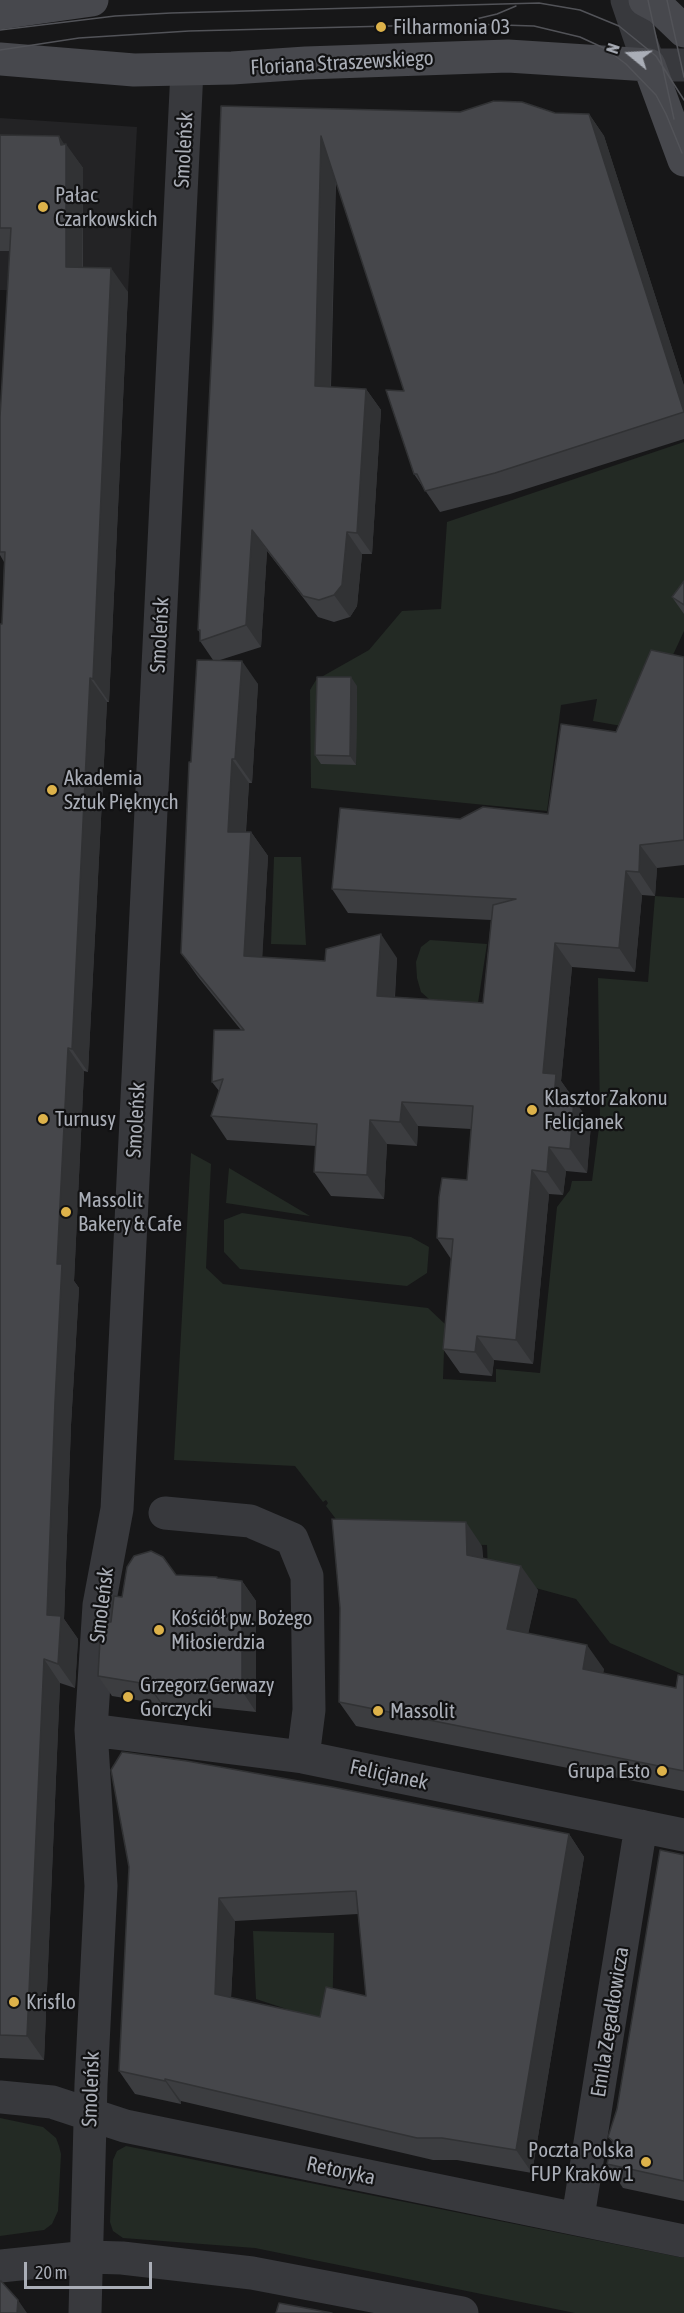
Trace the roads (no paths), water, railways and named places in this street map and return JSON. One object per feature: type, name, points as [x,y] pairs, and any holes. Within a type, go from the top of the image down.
[{"type":"street","points":[[0,13],[92,0]]},
{"type":"street","points":[[627,0],[684,160]]},
{"type":"street","points":[[645,0],[660,8],[684,31]]},
{"type":"street","name":"Floriana Straszewskiego","points":[[0,59],[134,70],[187,70],[306,63],[508,56],[684,65]]},
{"type":"street","name":"Smoleńsk","points":[[86,2313],[91,2114],[101,1886],[91,1730],[99,1605],[117,1509],[187,70]]},
{"type":"street","points":[[165,1513],[250,1521],[292,1539],[306,1576],[309,1710],[303,1757]]},
{"type":"street","name":"Felicjanek","points":[[91,1730],[303,1757],[684,1835]]},
{"type":"street","name":"Emila Zegadłowicza","points":[[578,2217],[641,1826]]},
{"type":"street","name":"Retoryka","points":[[0,2097],[52,2102],[125,2126],[530,2210],[578,2217],[684,2241]]},
{"type":"street","points":[[0,2266],[88,2257],[122,2258],[252,2273],[462,2313]]},
{"type":"tram line","points":[[648,0],[674,119]]},
{"type":"tram line","points":[[667,0],[684,77]]},
{"type":"tram line","points":[[0,30],[115,16],[171,13],[539,3],[580,10],[619,26],[656,56],[684,100]]},
{"type":"tram line","points":[[476,19],[516,6]]},
{"type":"tram line","points":[[0,50],[79,38],[189,31],[470,24],[534,26],[580,37],[606,49],[626,64],[656,95],[682,153]]},
{"type":"place","name":"Filharmonia 03","points":[[381,27]]},
{"type":"place","name":"Pałac Czarkowskich","points":[[43,207]]},
{"type":"place","name":"Akademia Sztuk Pięknych","points":[[52,790]]},
{"type":"place","name":"Klasztor Zakonu Felicjanek","points":[[532,1110]]},
{"type":"place","name":"Turnusy","points":[[43,1119]]},
{"type":"place","name":"Massolit Bakery & Cafe","points":[[66,1212]]},
{"type":"place","name":"Kościół pw. Bożego Miłosierdzia","points":[[159,1630]]},
{"type":"place","name":"Grzegorz Gerwazy Gorczycki","points":[[128,1697]]},
{"type":"place","name":"Massolit","points":[[378,1711]]},
{"type":"place","name":"Grupa Esto","points":[[662,1771]]},
{"type":"place","name":"Krisflo","points":[[14,2002]]},
{"type":"place","name":"Poczta Polska FUP Kraków 1","points":[[646,2162]]}]
